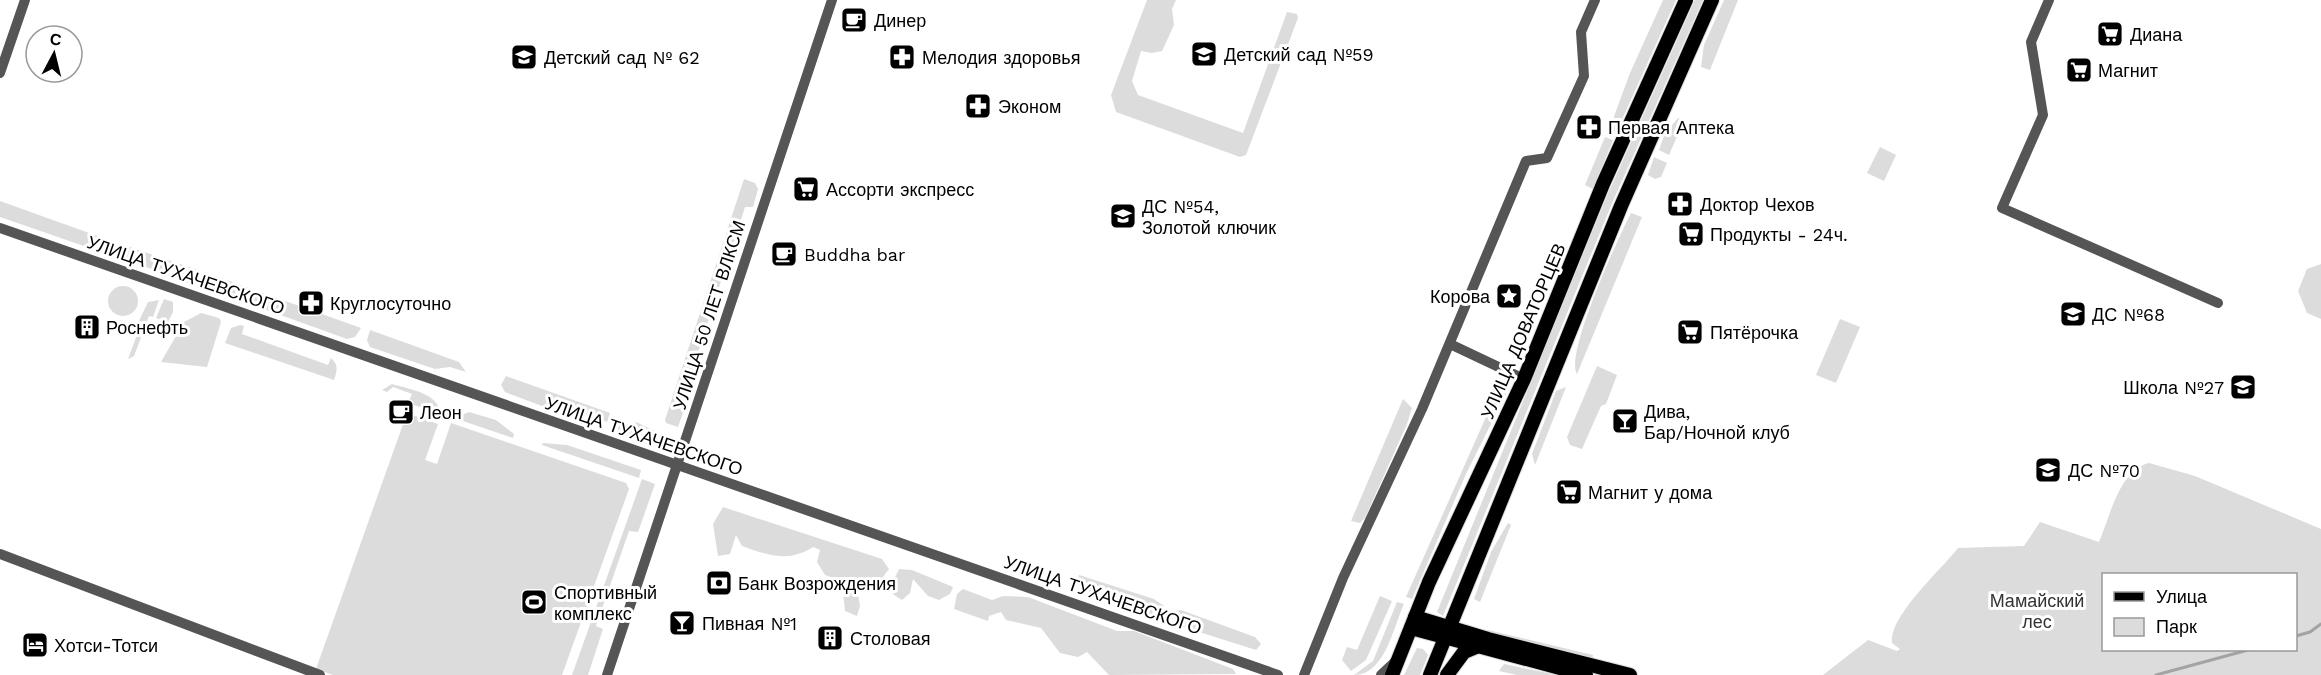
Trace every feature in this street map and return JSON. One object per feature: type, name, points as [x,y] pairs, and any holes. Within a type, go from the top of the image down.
[{"type":"main road","name":"УЛИЦА ДОВАТОРЦЕВ","points":[[1392,675],[1413,622],[1524,379],[1602,184],[1686,0]]},
{"type":"main road","points":[[1430,675],[1442,633],[1459,602],[1617,216],[1713,0]]},
{"type":"main road","points":[[1459,602],[1464,620],[1478,641],[1586,675]]},
{"type":"main road","points":[[1413,622],[1442,633],[1630,675]]},
{"type":"main road","points":[[1447,675],[1464,652],[1478,641]]},
{"type":"street","points":[[0,73],[25,0]]},
{"type":"street","name":"УЛИЦА 50 ЛЕТ ВЛКСМ","points":[[607,675],[832,0]]},
{"type":"street","points":[[1304,675],[1343,578],[1450,344],[1526,161],[1547,158],[1584,76],[1581,32],[1595,0]]},
{"type":"street","points":[[2049,0],[2031,42],[2043,115],[2002,208],[2218,303]]},
{"type":"street","name":"УЛИЦА ТУХАЧЕВСКОГО","points":[[0,228],[1278,675]]},
{"type":"street","points":[[1450,344],[1524,379]]},
{"type":"street","points":[[0,554],[320,675]]},
{"type":"street","points":[[1382,675],[1400,656]]},
{"type":"green space","points":[[1147,0],[1176,0],[1172,9],[1174,25],[1162,51],[1152,53],[1141,51],[1132,81],[1138,95],[1243,133],[1287,12],[1297,14],[1298,18],[1246,155],[1240,157],[1116,112],[1111,95]]},
{"type":"green space","points":[[1663,0],[1676,0],[1616,133],[1609,130],[1630,73]]},
{"type":"green space","points":[[1695,0],[1703,0],[1613,201],[1443,616],[1437,612],[1606,198]]},
{"type":"green space","points":[[1724,0],[1738,0],[1710,70],[1701,67],[1704,45]]},
{"type":"green space","points":[[1678,118],[1684,120],[1669,155],[1659,150],[1665,133]]},
{"type":"green space","points":[[1605,137],[1613,140],[1593,189],[1585,185]]},
{"type":"green space","points":[[1880,147],[1896,155],[1884,181],[1867,173]]},
{"type":"green space","points":[[1654,157],[1667,163],[1661,177],[1655,179],[1648,175]]},
{"type":"green space","points":[[744,179],[755,183],[758,189],[753,207],[745,207],[694,365],[698,370],[678,427],[666,423],[665,420]]},
{"type":"green space","points":[[0,201],[117,243],[117,247],[107,254],[0,217]]},
{"type":"green space","points":[[1631,213],[1642,217],[1577,374],[1575,363],[1585,321],[1605,269]]},
{"type":"green space","points":[[127,246],[174,262],[169,276],[126,259],[123,255]]},
{"type":"green space","points":[[177,263],[201,271],[198,280],[192,284],[172,277]]},
{"type":"green space","points":[[2321,264],[2321,319],[2307,313],[2298,291],[2307,269]]},
{"type":"green space","points":[[210,274],[361,328],[355,337],[347,339],[208,289]]},
{"type":"green space","points":[[123,286],[129,287],[137,295],[137,307],[129,315],[123,316],[117,315],[109,307],[108,301],[109,295],[117,287]]},
{"type":"green space","points":[[164,299],[173,302],[173,312],[168,322],[156,318]]},
{"type":"green space","points":[[159,300],[153,317],[149,316],[134,356],[128,359],[140,327],[137,325],[148,302]]},
{"type":"green space","points":[[201,313],[219,318],[221,322],[207,367],[161,362],[184,322]]},
{"type":"green space","points":[[1840,319],[1860,327],[1836,383],[1816,375]]},
{"type":"green space","points":[[244,326],[242,334],[328,365],[331,358],[337,368],[334,380],[225,343],[231,328]]},
{"type":"green space","points":[[370,330],[459,362],[466,372],[450,367],[435,369],[370,347],[367,340]]},
{"type":"green space","points":[[1597,366],[1617,375],[1606,404],[1601,406],[1582,449],[1570,445],[1567,437]]},
{"type":"green space","points":[[506,376],[610,413],[607,422],[578,411],[574,418],[505,392],[501,385]]},
{"type":"green space","points":[[1502,381],[1509,384],[1508,390],[1466,474],[1412,599],[1406,597]]},
{"type":"green space","points":[[392,384],[429,397],[439,407],[440,414],[408,403],[412,394],[393,387],[387,392],[382,390]]},
{"type":"green space","points":[[1566,387],[1535,465],[1532,454],[1556,391]]},
{"type":"green space","points":[[1403,399],[1412,408],[1407,424],[1365,518],[1360,523],[1351,521]]},
{"type":"green space","points":[[469,412],[496,420],[514,434],[513,438],[454,418]]},
{"type":"green space","points":[[407,413],[438,424],[425,460],[437,464],[451,423],[626,483],[629,489],[562,675],[333,675],[316,669]]},
{"type":"green space","points":[[636,422],[655,431],[649,445],[621,434],[617,428],[617,424],[633,430]]},
{"type":"green space","points":[[543,443],[567,445],[641,470],[639,478],[542,445]]},
{"type":"green space","name":"Мамайский лес","points":[[2149,463],[2195,476],[2321,529],[2321,675],[1823,675],[1868,640],[1897,651],[1900,649],[1892,643],[1893,632],[1899,620],[1907,607],[1958,548],[2024,546],[2040,522],[2099,542],[2117,496],[2130,475],[2139,467]]},
{"type":"green space","points":[[642,479],[655,484],[638,532],[629,531],[596,626],[603,629],[588,675],[572,675]]},
{"type":"green space","points":[[723,507],[882,559],[889,569],[880,581],[856,583],[860,606],[857,616],[845,611],[842,581],[825,575],[817,562],[820,550],[813,547],[795,555],[778,556],[742,546],[736,535],[730,554],[718,556],[713,524]]},
{"type":"green space","points":[[1508,523],[1511,525],[1480,602],[1474,599],[1491,552]]},
{"type":"green space","points":[[899,569],[912,570],[953,587],[950,594],[939,600],[928,596],[913,579],[910,593],[902,600],[894,595],[891,586]]},
{"type":"green space","points":[[1079,575],[1154,599],[1164,606],[1158,617],[1115,603],[1085,589],[1077,582]]},
{"type":"green space","points":[[963,589],[992,600],[1003,596],[1028,597],[1117,631],[1134,631],[1233,669],[1236,674],[1109,675],[1087,652],[1078,657],[1060,653],[1041,628],[1006,620],[1001,612],[989,616],[988,621],[954,609],[957,594]]},
{"type":"green space","points":[[1380,596],[1392,601],[1366,660],[1351,671],[1342,660],[1347,647],[1357,650]]},
{"type":"green space","points":[[1397,602],[1404,604],[1381,659],[1365,673],[1354,675],[1373,661]]},
{"type":"green space","points":[[1181,610],[1255,637],[1261,644],[1256,650],[1177,625],[1173,611]]},
{"type":"green space","points":[[1488,630],[1593,655],[1592,660],[1487,634]]},
{"type":"green space","points":[[1417,648],[1423,649],[1428,655],[1420,675],[1404,675]]},
{"type":"green space","points":[[1504,664],[1553,675],[1517,675],[1499,671]]},
{"type":"waterway","points":[[2297,636],[2310,632],[2321,624]]},
{"type":"waterway","points":[[2156,675],[2244,651]]},
{"type":"place","name":"Динер","points":[[854,20]]},
{"type":"place","name":"Диана","points":[[2110,34]]},
{"type":"place","name":"Детский сад №59","points":[[1204,54]]},
{"type":"place","name":"Детский сад № 62","points":[[524,57]]},
{"type":"place","name":"Мелодия здоровья","points":[[902,57]]},
{"type":"place","name":"Магнит","points":[[2079,70]]},
{"type":"place","name":"Эконом","points":[[978,106]]},
{"type":"place","name":"Первая Аптека","points":[[1589,127]]},
{"type":"place","name":"Ассорти экспресс","points":[[806,189]]},
{"type":"place","name":"Доктор Чехов","points":[[1680,204]]},
{"type":"place","name":"ДС №54, Золотой ключик","points":[[1123,216]]},
{"type":"place","name":"Продукты - 24ч.","points":[[1691,234]]},
{"type":"place","name":"Buddha bar","points":[[784,254]]},
{"type":"place","name":"Корова","points":[[1509,296]]},
{"type":"place","name":"Круглосуточно","points":[[311,303]]},
{"type":"place","name":"ДС №68","points":[[2073,314]]},
{"type":"place","name":"Роснефть","points":[[87,327]]},
{"type":"place","name":"Пятёрочка","points":[[1690,332]]},
{"type":"place","name":"Школа №27","points":[[2243,387]]},
{"type":"place","name":"Леон","points":[[401,412]]},
{"type":"place","name":"Дива, Бар/Ночной клуб","points":[[1625,421]]},
{"type":"place","name":"ДС №70","points":[[2048,470]]},
{"type":"place","name":"Магнит у дома","points":[[1569,492]]},
{"type":"place","name":"Банк Возрождения","points":[[719,583]]},
{"type":"place","name":"Спортивный комплекс","points":[[534,602]]},
{"type":"place","name":"Пивная №1","points":[[682,623]]},
{"type":"place","name":"Столовая","points":[[830,638]]},
{"type":"place","name":"Хотси-Тотси","points":[[35,645]]}]
